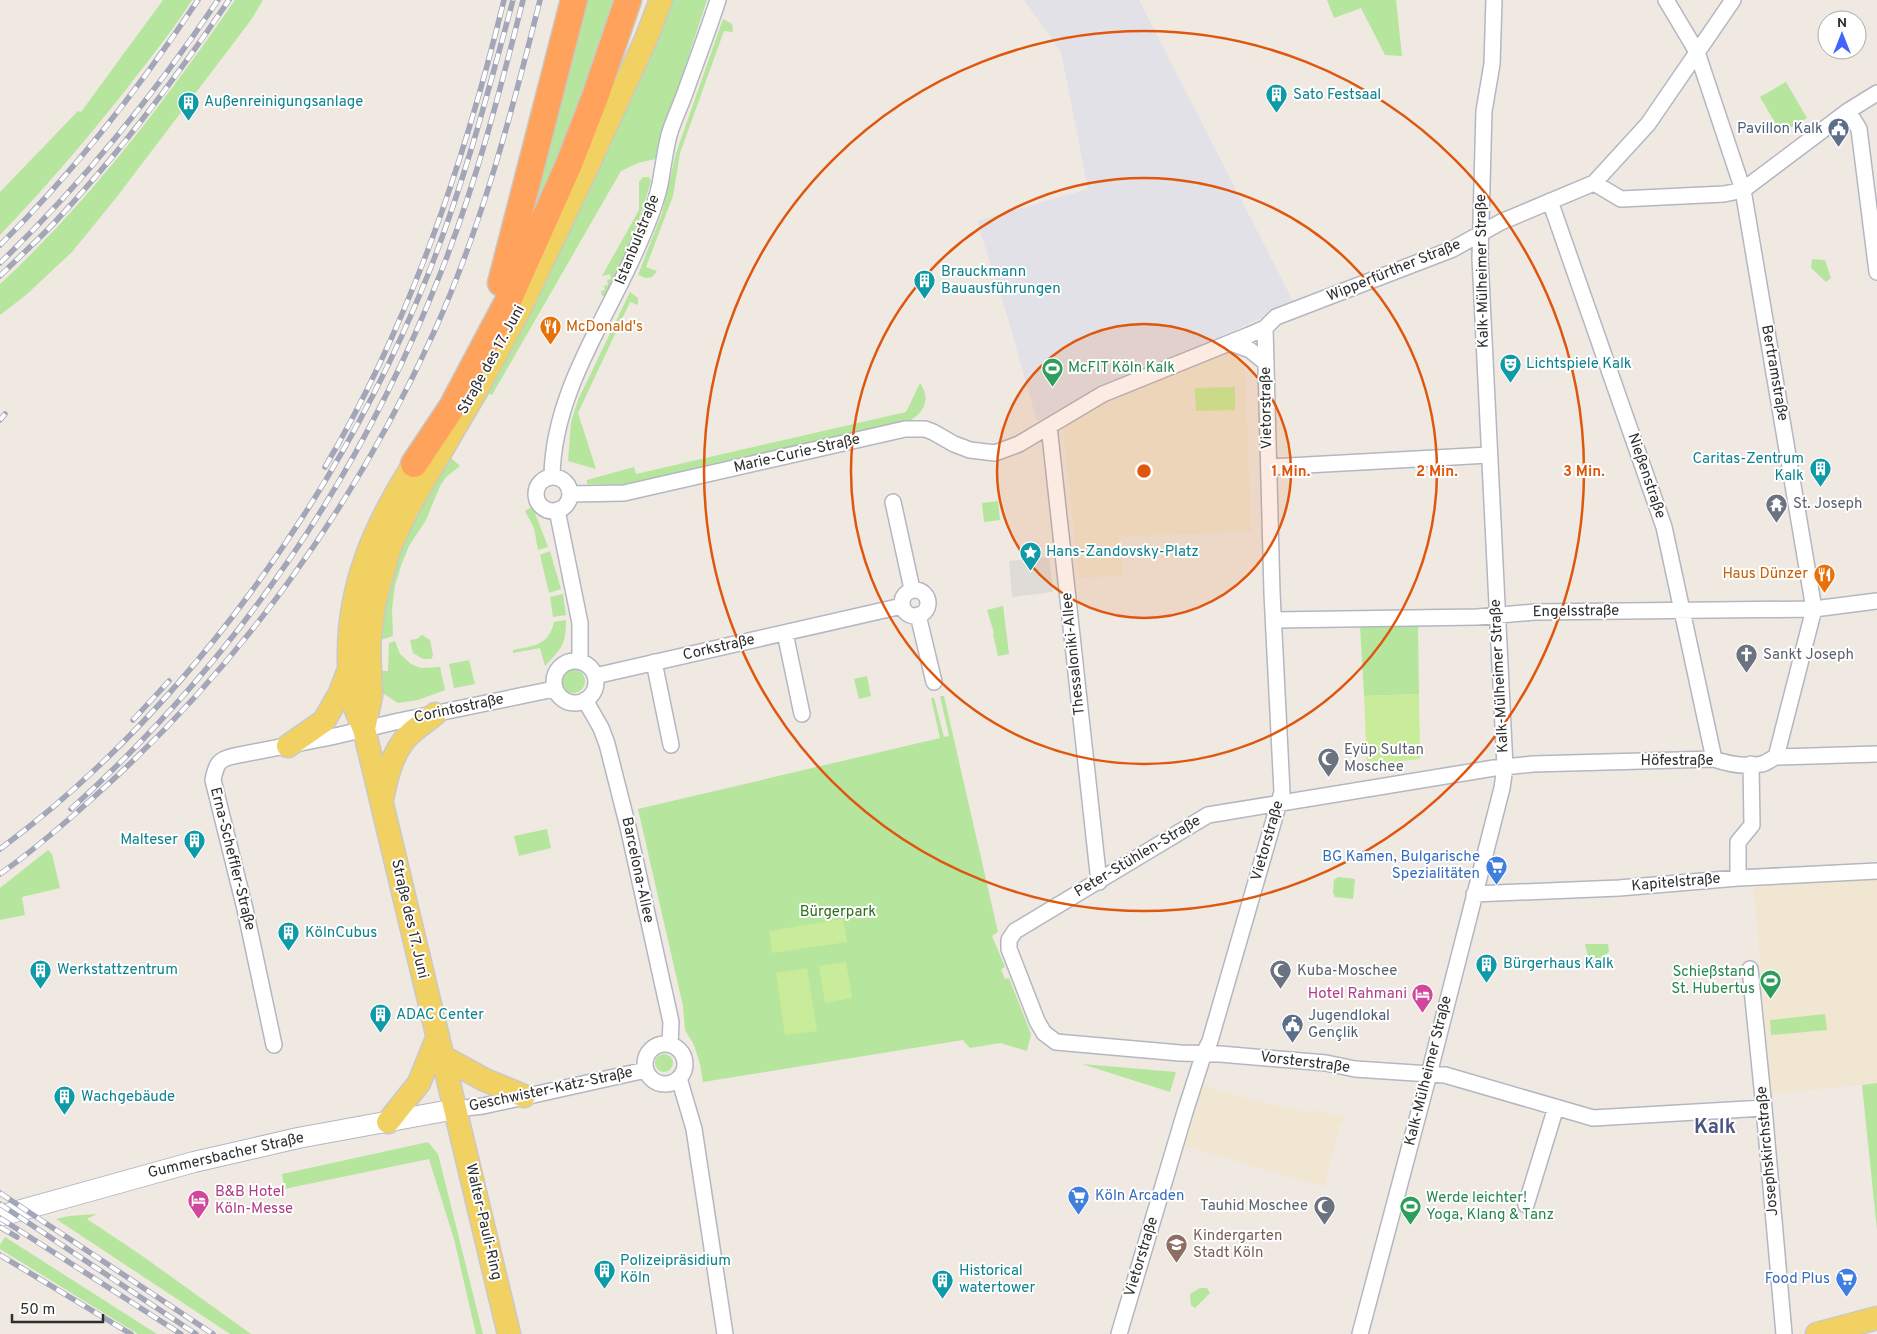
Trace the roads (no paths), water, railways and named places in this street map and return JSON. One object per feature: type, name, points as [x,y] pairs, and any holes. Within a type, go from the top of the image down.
[{"type":"highway","points":[[414,464],[462,374],[494,304],[506,268],[574,0]]},
{"type":"highway","points":[[414,464],[452,407],[507,303],[569,164],[595,98],[628,0]]},
{"type":"main road","name":"Straße des 17. Juni","points":[[364,729],[371,696],[370,645],[374,604],[390,547],[407,510],[472,398],[520,309],[590,162],[646,38],[661,0]]},
{"type":"main road","name":"Straße des 17. Juni","points":[[414,464],[390,501],[372,541],[358,580],[352,610],[349,666],[352,697],[364,729],[456,1109]]},
{"type":"main road","points":[[288,746],[324,721],[340,693],[349,666]]},
{"type":"main road","points":[[381,800],[398,751],[406,737],[434,714]]},
{"type":"main road","points":[[388,1122],[419,1083],[440,1047],[485,1080],[524,1096]]},
{"type":"main road","name":"Walter-Pauli-Ring","points":[[456,1109],[509,1334]]},
{"type":"main road","points":[[1817,1334],[1877,1318]]},
{"type":"street","name":"Istanbulstraße","points":[[552,477],[552,462],[557,429],[565,402],[588,349],[623,280],[644,233],[660,185],[662,166],[670,134],[718,0]]},
{"type":"street","name":"Kalk-Mülheimer Straße","points":[[1360,1334],[1429,1074],[1502,788],[1505,767],[1480,258],[1484,111],[1492,64],[1494,0]]},
{"type":"street","name":"Bertramstraße","points":[[1666,0],[1697,52],[1742,190],[1814,610],[1776,757]]},
{"type":"street","name":"Wipperfürther Straße","points":[[1018,444],[1103,394],[1265,328],[1276,317],[1453,249],[1501,222],[1594,183],[1648,124],[1733,0]]},
{"type":"street","points":[[1594,183],[1621,199],[1724,194],[1742,190],[1848,111],[1877,93]]},
{"type":"street","points":[[1848,111],[1859,129],[1877,272]]},
{"type":"street","name":"Nießenstraße","points":[[1550,201],[1664,527],[1714,759]]},
{"type":"street","name":"Vietorstraße","points":[[1119,1334],[1185,1112],[1204,1053],[1210,1041],[1282,792],[1275,620],[1272,593],[1265,328]]},
{"type":"street","points":[[1231,343],[1250,350],[1266,364]]},
{"type":"street","name":"Thessaloniki-Allee","points":[[1049,426],[1099,882]]},
{"type":"street","name":"Marie-Curie-Straße","points":[[570,494],[624,493],[905,429],[925,429],[954,444],[984,452],[995,453],[1018,444]]},
{"type":"street","points":[[1269,467],[1489,455]]},
{"type":"street","points":[[552,477],[559,478],[565,482],[570,494],[564,506],[557,510],[545,509],[537,501],[536,496],[538,485],[547,478],[552,477]]},
{"type":"street","points":[[893,502],[912,590]]},
{"type":"street","points":[[557,510],[580,623],[580,661]]},
{"type":"street","points":[[912,590],[922,591],[928,598],[925,611],[918,615],[908,614],[902,606],[902,599],[906,593],[912,590]]},
{"type":"street","name":"Engelsstraße","points":[[1275,620],[1478,617],[1535,612],[1814,610],[1877,601]]},
{"type":"street","name":"Corkstraße","points":[[595,676],[902,606]]},
{"type":"street","points":[[918,615],[934,682]]},
{"type":"street","points":[[785,633],[802,714]]},
{"type":"street","points":[[580,661],[592,669],[595,676],[595,690],[579,703],[567,702],[554,689],[554,676],[561,665],[567,662],[580,661]]},
{"type":"street","points":[[654,662],[671,745]]},
{"type":"street","name":"Corintostraße","points":[[364,729],[554,689]]},
{"type":"street","name":"Barcelona-Allee","points":[[585,700],[601,728],[610,753],[671,1022],[670,1044]]},
{"type":"street","name":"Erna-Scheffler-Straße","points":[[274,1045],[246,909],[213,780],[216,764],[223,758],[364,729]]},
{"type":"street","name":"Höfestraße","points":[[1505,767],[1533,764],[1714,759],[1727,764],[1762,764],[1776,757],[1877,754]]},
{"type":"street","points":[[1738,878],[1738,842],[1752,825],[1751,764]]},
{"type":"street","name":"Peter-Stühlen-Straße","points":[[1050,1038],[1044,1033],[1037,1021],[1010,949],[1009,940],[1015,931],[1208,815],[1505,767]]},
{"type":"street","name":"Kapitelstraße","points":[[1474,894],[1619,888],[1738,878],[1877,871]]},
{"type":"street","name":"Josephskirchstraße","points":[[1750,968],[1784,1334]]},
{"type":"street","name":"Vorsterstraße","points":[[1050,1038],[1056,1042],[1180,1053],[1326,1062],[1355,1069],[1445,1075],[1593,1118],[1764,1108]]},
{"type":"street","points":[[670,1044],[679,1049],[685,1058],[685,1069],[679,1078],[672,1082],[664,1084],[656,1082],[646,1070],[648,1052],[658,1045],[670,1044]]},
{"type":"street","name":"Geschwister-Katz-Straße","points":[[456,1109],[483,1106],[646,1070]]},
{"type":"street","points":[[679,1078],[694,1129],[725,1334]]},
{"type":"street","points":[[1526,1205],[1556,1107]]},
{"type":"street","name":"Gummersbacher Straße","points":[[0,1216],[176,1167],[298,1138],[456,1109]]},
{"type":"railway","points":[[0,245],[28,217],[80,158],[130,96],[198,0]]},
{"type":"railway","points":[[0,263],[60,202],[116,138],[143,104],[218,0]]},
{"type":"railway","points":[[0,276],[55,222],[102,170],[168,87],[229,0]]},
{"type":"railway","points":[[325,467],[383,356],[431,241],[471,121],[504,0]]},
{"type":"railway","points":[[0,849],[69,794],[134,731],[195,664],[251,592],[303,516],[350,437],[392,357],[427,277],[463,174],[513,0]]},
{"type":"railway","points":[[71,809],[131,751],[187,691],[239,628],[287,562],[332,494],[372,423],[408,349],[454,239],[486,137],[523,0]]},
{"type":"railway","points":[[0,874],[48,837],[94,797],[147,747],[197,695],[244,640],[288,582],[368,461],[434,332],[467,251],[507,126],[540,0]]},
{"type":"railway","points":[[0,420],[5,414]]},
{"type":"railway","points":[[133,720],[169,681]]},
{"type":"railway","points":[[0,1193],[213,1334]]},
{"type":"railway","points":[[0,1204],[196,1334]]},
{"type":"railway","points":[[0,1218],[181,1334]]},
{"type":"railway","points":[[0,1227],[17,1237]]},
{"type":"railway","points":[[0,1255],[131,1334]]},
{"type":"place","name":"Sato Festsaal","points":[[1277,114]]},
{"type":"place","name":"Außenreinigungsanlage","points":[[188,121]]},
{"type":"place","name":"Pavillon Kalk","points":[[1839,148]]},
{"type":"place","name":"Brauckmann Bauausführungen","points":[[925,300]]},
{"type":"place","name":"McDonald's","points":[[550,346]]},
{"type":"place","name":"Lichtspiele Kalk","points":[[1510,383]]},
{"type":"place","name":"McFIT Köln Kalk","points":[[1052,387]]},
{"type":"place","name":"Caritas-Zentrum Kalk","points":[[1820,487]]},
{"type":"place","name":"St. Joseph","points":[[1777,523]]},
{"type":"place","name":"Hans-Zandovsky-Platz","points":[[1030,571]]},
{"type":"place","name":"Haus Dünzer","points":[[1824,593]]},
{"type":"place","name":"Sankt Joseph","points":[[1747,674]]},
{"type":"place","name":"Eyüp Sultan Moschee","points":[[1328,778]]},
{"type":"place","name":"Malteser","points":[[194,859]]},
{"type":"place","name":"BG Kamen, Bulgarische Spezialitäten","points":[[1496,885]]},
{"type":"place","name":"KölnCubus","points":[[289,952]]},
{"type":"place","name":"Bürgerhaus Kalk","points":[[1487,983]]},
{"type":"place","name":"Werkstattzentrum","points":[[41,989]]},
{"type":"place","name":"Kuba-Moschee","points":[[1281,990]]},
{"type":"place","name":"Schießstand St. Hubertus","points":[[1771,1000]]},
{"type":"place","name":"Hotel Rahmani","points":[[1423,1013]]},
{"type":"place","name":"ADAC Center","points":[[380,1034]]},
{"type":"place","name":"Jugendlokal Gençlik","points":[[1292,1044]]},
{"type":"place","name":"Wachgebäude","points":[[65,1116]]},
{"type":"place","name":"Köln Arcaden","points":[[1079,1215]]},
{"type":"place","name":"B&B Hotel Köln-Messe","points":[[199,1220]]},
{"type":"place","name":"Tauhid Moschee","points":[[1324,1225]]},
{"type":"place","name":"Werde leichter! Yoga, Klang & Tanz","points":[[1410,1226]]},
{"type":"place","name":"Kindergarten Stadt Köln","points":[[1177,1264]]},
{"type":"place","name":"Polizeipräsidium Köln","points":[[604,1289]]},
{"type":"place","name":"Food Plus","points":[[1846,1298]]},
{"type":"place","name":"Historical watertower","points":[[943,1299]]},
{"type":"district","name":"Kalk","points":[[1715,1128]]},
{"type":"park label","name":"Bürgerpark","points":[[838,912]]}]
